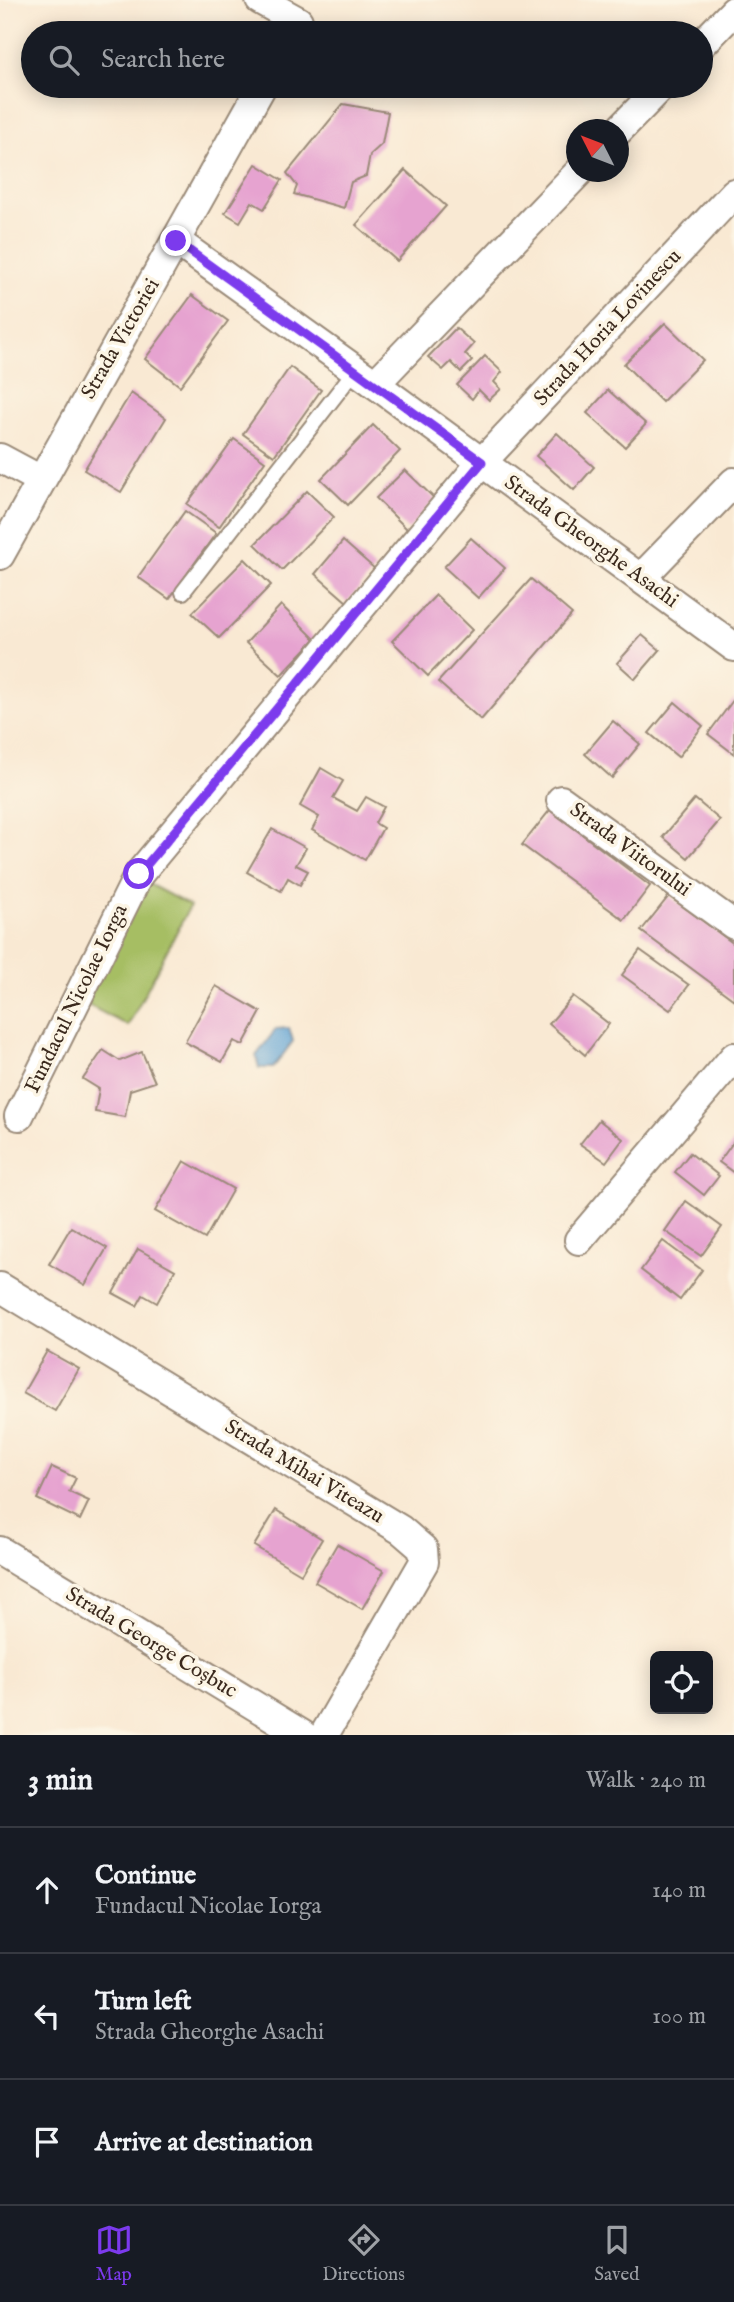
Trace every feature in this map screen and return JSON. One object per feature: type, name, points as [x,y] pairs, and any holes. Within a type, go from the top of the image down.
[{"type":"street","points":[[261,0],[300,18]]},
{"type":"street","points":[[713,32],[734,10]]},
{"type":"street","name":"Strada Victoriei","points":[[0,555],[255,98]]},
{"type":"street","points":[[629,120],[650,98]]},
{"type":"street","points":[[365,376],[569,182]]},
{"type":"street","name":"Strada Horia Lovinescu","points":[[482,462],[734,193]]},
{"type":"street","name":"Strada Gheorghe Asachi","points":[[176,241],[734,647]]},
{"type":"street","points":[[0,458],[41,480]]},
{"type":"street","name":"Fundacul Nicolae Iorga","points":[[19,1116],[139,874],[482,462]]},
{"type":"street","points":[[642,578],[734,482]]},
{"type":"street","name":"Strada Viitorului","points":[[561,800],[734,925]]},
{"type":"street","points":[[579,1240],[734,1057]]},
{"type":"street","name":"Strada Mihai Viteazu","points":[[0,1287],[401,1530],[423,1549],[424,1562],[324,1735]]},
{"type":"street","name":"Strada George Coșbuc","points":[[0,1551],[303,1735]]},
{"type":"lane","points":[[183,592],[365,376]]},
{"type":"green space","points":[[134,876],[190,906],[128,1026],[71,996]]},
{"type":"water","points":[[289,1028],[293,1041],[273,1068],[259,1068],[256,1056],[276,1029]]},
{"type":"building","points":[[343,104],[388,112],[382,144],[370,155],[366,176],[351,182],[344,208],[294,194],[297,186],[287,173]]},
{"type":"building","points":[[256,164],[282,180],[264,209],[252,202],[240,222],[225,213]]},
{"type":"building","points":[[405,170],[446,206],[397,261],[356,225]]},
{"type":"building","points":[[192,295],[228,321],[180,386],[145,359]]},
{"type":"building","points":[[665,323],[703,360],[662,402],[624,364]]},
{"type":"building","points":[[456,328],[474,344],[465,354],[472,361],[461,372],[451,362],[443,370],[428,357]]},
{"type":"building","points":[[485,356],[502,372],[494,382],[501,389],[489,400],[479,390],[472,399],[457,385]]},
{"type":"building","points":[[290,367],[321,390],[274,456],[243,434]]},
{"type":"building","points":[[608,390],[646,424],[625,447],[587,413]]},
{"type":"building","points":[[131,393],[166,418],[121,492],[84,470]]},
{"type":"building","points":[[373,425],[400,451],[348,505],[321,479]]},
{"type":"building","points":[[557,433],[594,467],[574,490],[536,456]]},
{"type":"building","points":[[234,439],[265,461],[219,527],[187,504]]},
{"type":"building","points":[[405,470],[435,499],[408,530],[376,498]]},
{"type":"building","points":[[307,491],[334,517],[282,570],[255,544]]},
{"type":"building","points":[[185,511],[216,533],[169,599],[138,577]]},
{"type":"building","points":[[471,538],[505,568],[478,598],[444,567]]},
{"type":"building","points":[[343,541],[375,569],[347,602],[315,574]]},
{"type":"building","points":[[245,559],[271,585],[219,638],[192,613]]},
{"type":"building","points":[[531,579],[572,614],[481,720],[438,682]]},
{"type":"building","points":[[436,595],[472,630],[428,676],[392,641]]},
{"type":"building","points":[[281,605],[315,639],[281,675],[246,643]]},
{"type":"building","points":[[642,635],[660,650],[635,679],[617,663]]},
{"type":"building","points":[[734,699],[734,754],[708,734]]},
{"type":"building","points":[[675,702],[703,726],[678,757],[649,733]]},
{"type":"building","points":[[613,721],[640,744],[612,778],[585,754]]},
{"type":"building","points":[[321,768],[343,781],[333,798],[357,811],[366,797],[384,807],[375,823],[383,828],[365,860],[312,830],[319,817],[300,806]]},
{"type":"building","points":[[695,799],[720,820],[688,858],[663,837]]},
{"type":"building","points":[[550,810],[650,886],[624,920],[522,845]]},
{"type":"building","points":[[272,829],[306,848],[296,865],[308,871],[300,885],[288,878],[281,891],[247,872]]},
{"type":"building","points":[[669,896],[734,944],[734,1000],[641,931]]},
{"type":"building","points":[[640,950],[689,985],[670,1010],[622,975]]},
{"type":"building","points":[[216,986],[261,1012],[243,1045],[234,1041],[222,1062],[185,1042]]},
{"type":"building","points":[[573,996],[609,1024],[585,1055],[549,1024]]},
{"type":"building","points":[[103,1050],[120,1061],[142,1052],[155,1082],[130,1090],[125,1117],[95,1112],[99,1089],[83,1079]]},
{"type":"building","points":[[599,1120],[623,1139],[606,1162],[580,1144]]},
{"type":"building","points":[[734,1141],[734,1173],[719,1162]]},
{"type":"building","points":[[690,1153],[719,1176],[704,1195],[675,1172]]},
{"type":"building","points":[[184,1161],[233,1189],[205,1239],[155,1211]]},
{"type":"building","points":[[686,1201],[722,1227],[701,1256],[665,1231]]},
{"type":"building","points":[[71,1227],[107,1248],[85,1285],[49,1264]]},
{"type":"building","points":[[663,1241],[702,1270],[680,1300],[641,1270]]},
{"type":"building","points":[[138,1249],[175,1270],[157,1303],[143,1295],[137,1306],[113,1293]]},
{"type":"building","points":[[47,1351],[79,1369],[55,1411],[23,1393]]},
{"type":"building","points":[[52,1467],[76,1478],[69,1492],[89,1501],[80,1520],[37,1499]]},
{"type":"building","points":[[276,1510],[322,1539],[301,1574],[254,1546]]},
{"type":"building","points":[[337,1544],[384,1571],[362,1609],[315,1582]]},
{"type":"route","points":[[139,874],[482,462],[176,241]]}]
